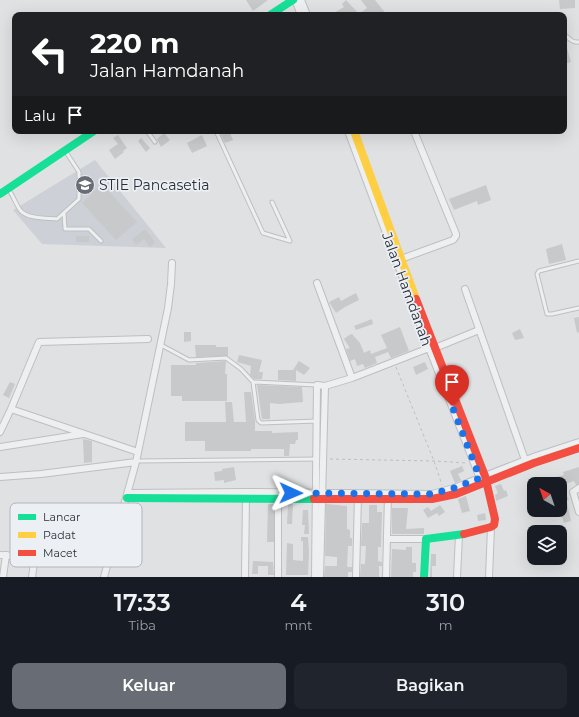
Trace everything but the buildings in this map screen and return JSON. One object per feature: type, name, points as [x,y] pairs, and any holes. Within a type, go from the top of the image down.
[{"type":"street","points":[[301,0],[306,12]]},
{"type":"street","points":[[274,12],[289,1],[298,12]]},
{"type":"street","points":[[0,194],[90,134]]},
{"type":"street","name":"Jalan Hamdanah","points":[[349,134],[484,482]]},
{"type":"street","name":"Jalan Hamdanah","points":[[355,134],[474,464],[484,482]]},
{"type":"street","points":[[401,259],[453,240],[456,236],[415,134]]},
{"type":"street","points":[[126,503],[137,461],[161,345],[170,292],[172,263]]},
{"type":"street","points":[[317,283],[352,378]]},
{"type":"street","points":[[464,289],[525,460]]},
{"type":"street","points":[[320,577],[319,496],[316,459],[317,385],[325,386],[352,378],[479,330]]},
{"type":"street","points":[[0,432],[39,342],[148,339]]},
{"type":"street","points":[[315,577],[319,496],[323,459],[325,386]]},
{"type":"street","points":[[11,409],[138,452]]},
{"type":"street","points":[[0,447],[85,434]]},
{"type":"street","points":[[316,437],[324,436]]},
{"type":"street","points":[[388,497],[432,494],[484,482],[525,460],[579,442]]},
{"type":"street","points":[[128,496],[358,496],[432,500],[456,494],[534,463],[579,448]]},
{"type":"street","points":[[0,477],[41,474],[137,461]]},
{"type":"street","points":[[484,482],[495,519],[494,525],[491,527],[489,577]]},
{"type":"street","points":[[579,488],[573,492],[579,512]]},
{"type":"street","points":[[245,577],[246,495]]},
{"type":"street","points":[[278,496],[278,577]]},
{"type":"street","points":[[356,577],[358,496]]},
{"type":"street","points":[[386,577],[388,497]]},
{"type":"street","points":[[387,539],[426,539],[459,535],[491,527]]},
{"type":"street","points":[[457,577],[459,535]]},
{"type":"street","points":[[424,577],[426,539]]},
{"type":"street","points":[[3,555],[3,577]]},
{"type":"street","points":[[32,577],[34,567]]},
{"type":"street","points":[[104,577],[107,567]]},
{"type":"lane","points":[[567,37],[572,41],[579,42]]},
{"type":"lane","points":[[149,134],[155,142]]},
{"type":"lane","points":[[217,134],[262,233],[290,241],[272,202]]},
{"type":"lane","points":[[8,188],[21,211],[40,218],[57,218],[79,199],[79,172],[66,150]]},
{"type":"lane","points":[[64,213],[65,229],[88,229],[101,241]]},
{"type":"lane","points":[[579,261],[539,271],[537,274],[547,314],[579,308]]},
{"type":"lane","points":[[161,345],[189,360],[226,358],[241,369],[253,382],[258,420],[261,423],[316,421]]},
{"type":"lane","points":[[253,382],[317,385]]},
{"type":"lane","points":[[137,461],[323,459]]},
{"type":"path","points":[[394,363],[434,461],[444,491]]},
{"type":"path","points":[[323,459],[434,461],[474,464]]},
{"type":"shaded area","name":"STIE Pancasetia","points":[[95,160],[166,248],[42,244],[13,210]]},
{"type":"traffic: fast","points":[[275,12],[293,0]]},
{"type":"traffic: fast","points":[[0,194],[90,134]]},
{"type":"traffic: fast","points":[[127,498],[314,499]]},
{"type":"traffic: fast","points":[[424,577],[426,539],[464,534]]},
{"type":"traffic: slow","points":[[355,134],[416,299]]},
{"type":"traffic: jam","points":[[416,299],[485,476],[495,519],[494,525],[491,527],[464,534]]},
{"type":"traffic: jam","points":[[314,499],[432,499],[456,494],[534,463],[579,448]]},
{"type":"place","name":"STIE Pancasetia","points":[[85,185]]},
{"type":"route","points":[[291,493],[432,494],[454,488],[480,478],[452,406]]}]
